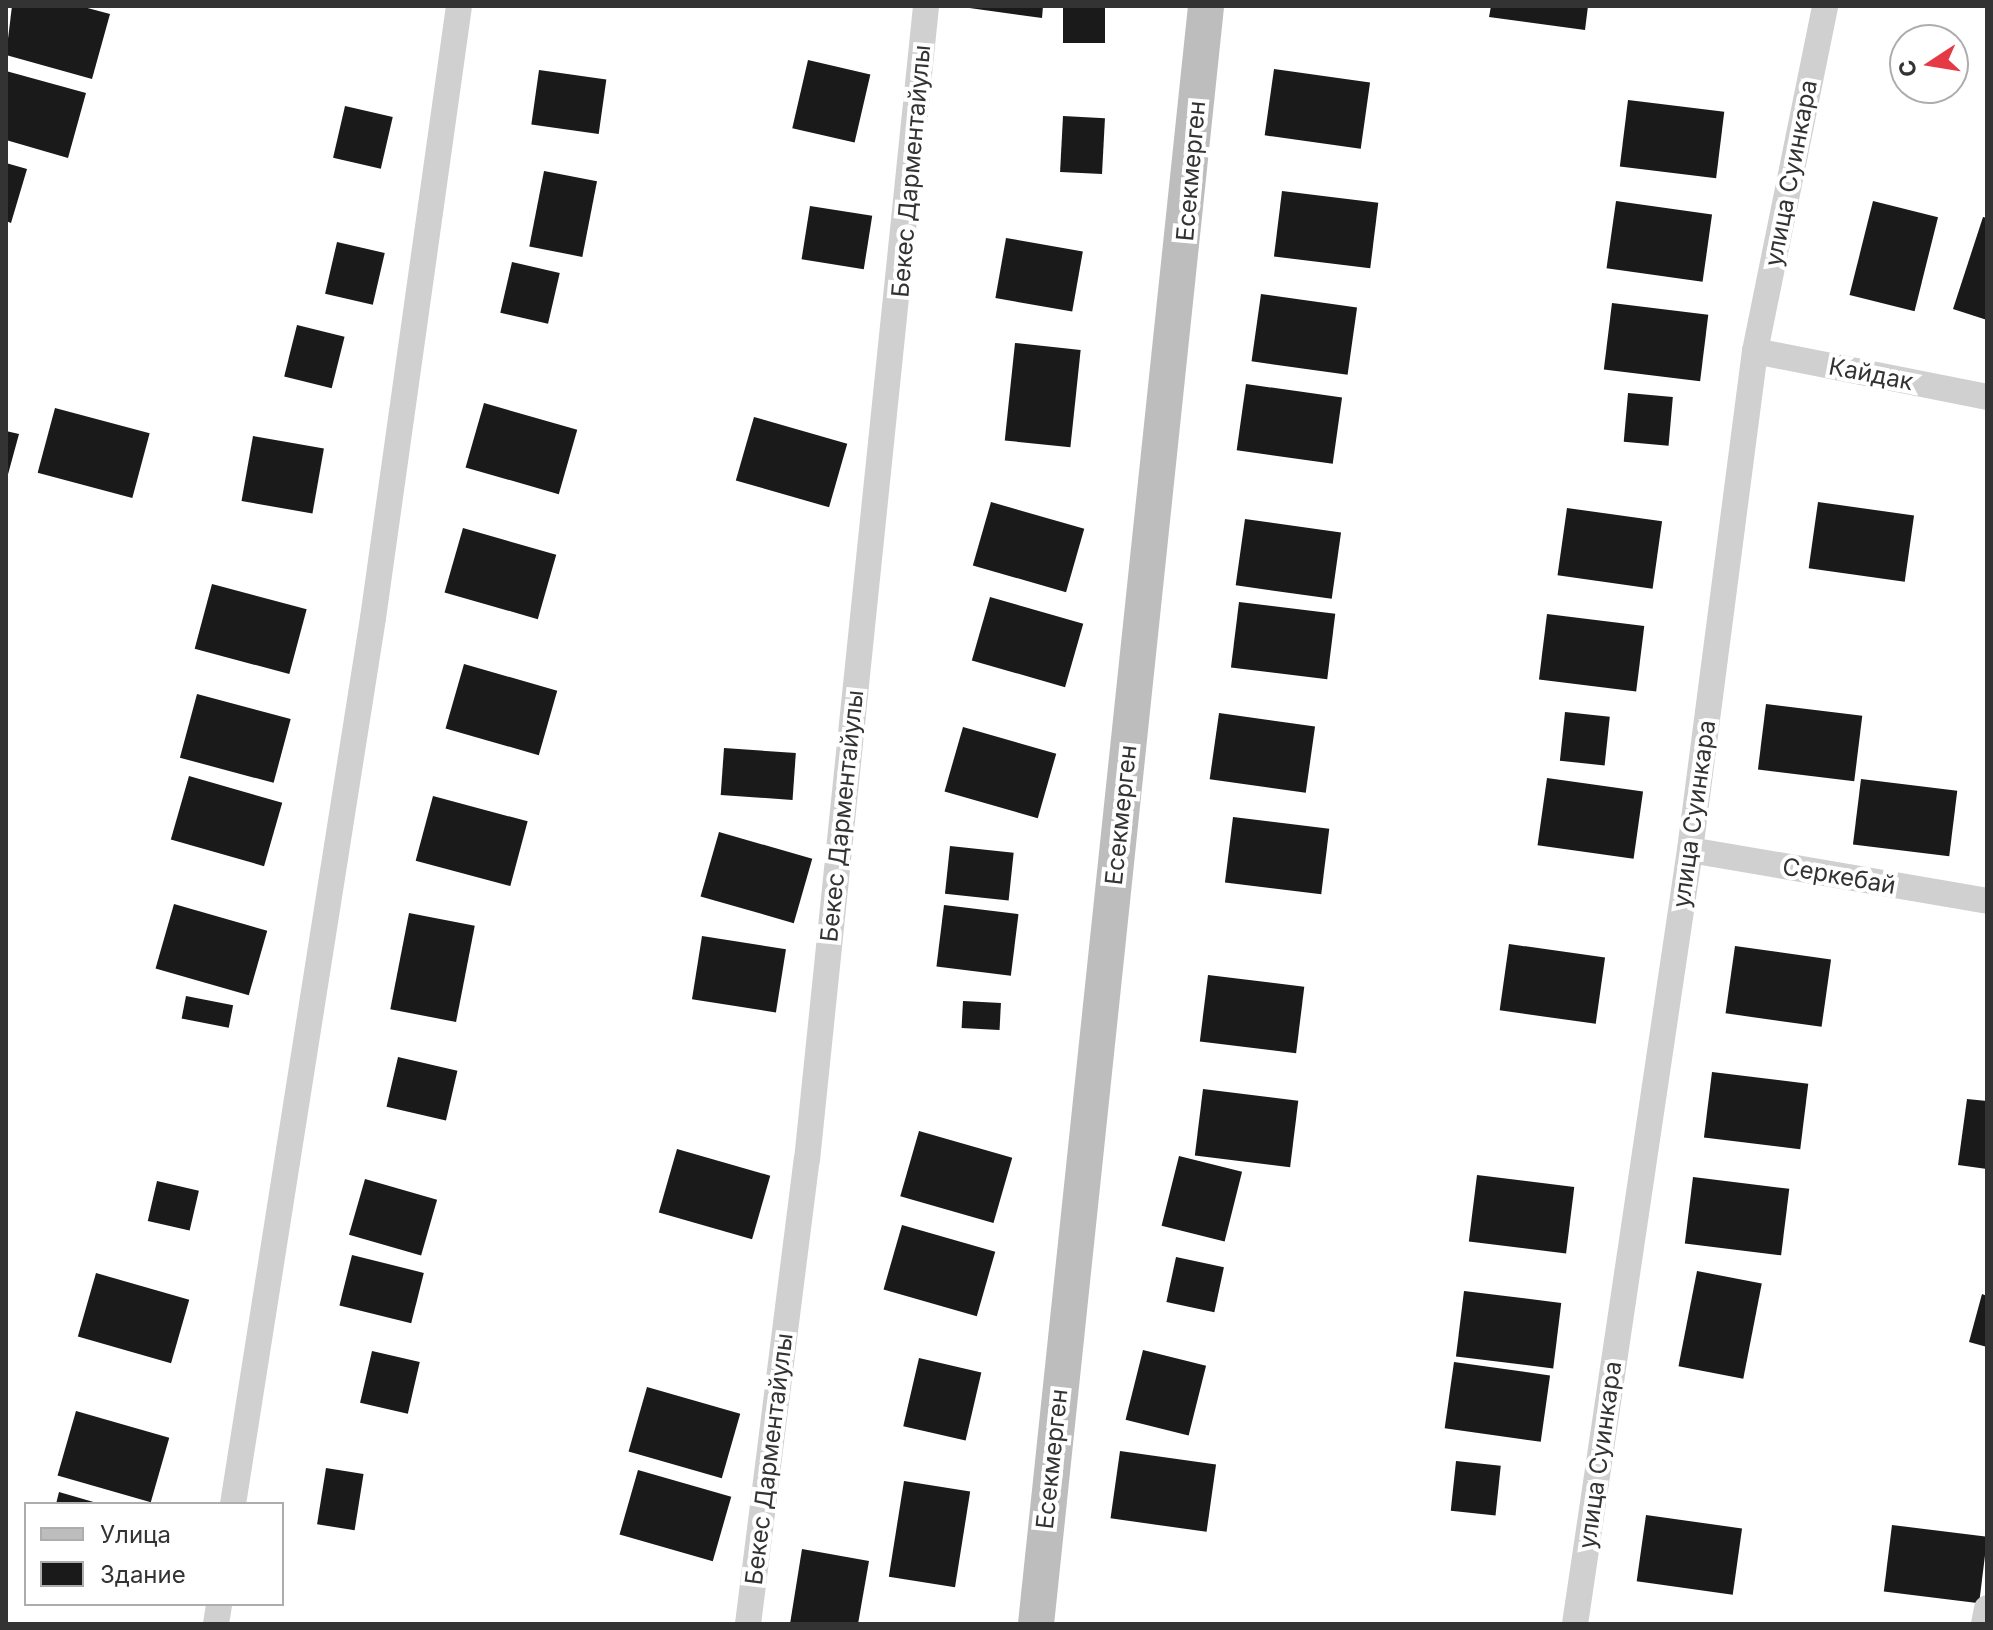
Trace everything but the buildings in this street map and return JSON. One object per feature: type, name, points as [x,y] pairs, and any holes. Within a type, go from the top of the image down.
[{"type":"street","points":[[233,1502],[373,618],[459,6]]},
{"type":"street","name":"Бекес Дарментайулы","points":[[748,1624],[807,1160],[926,6]]},
{"type":"street","name":"Eсекмерген","points":[[1036,1624],[1206,6]]},
{"type":"street","name":"улица Суинкара","points":[[1575,1624],[1690,850],[1755,351],[1825,6]]},
{"type":"street","name":"Кайдак","points":[[1755,351],[1987,397]]},
{"type":"street","name":"Серкебай","points":[[1690,850],[1987,901]]},
{"type":"street","points":[[1984,1624],[1987,1608]]}]
